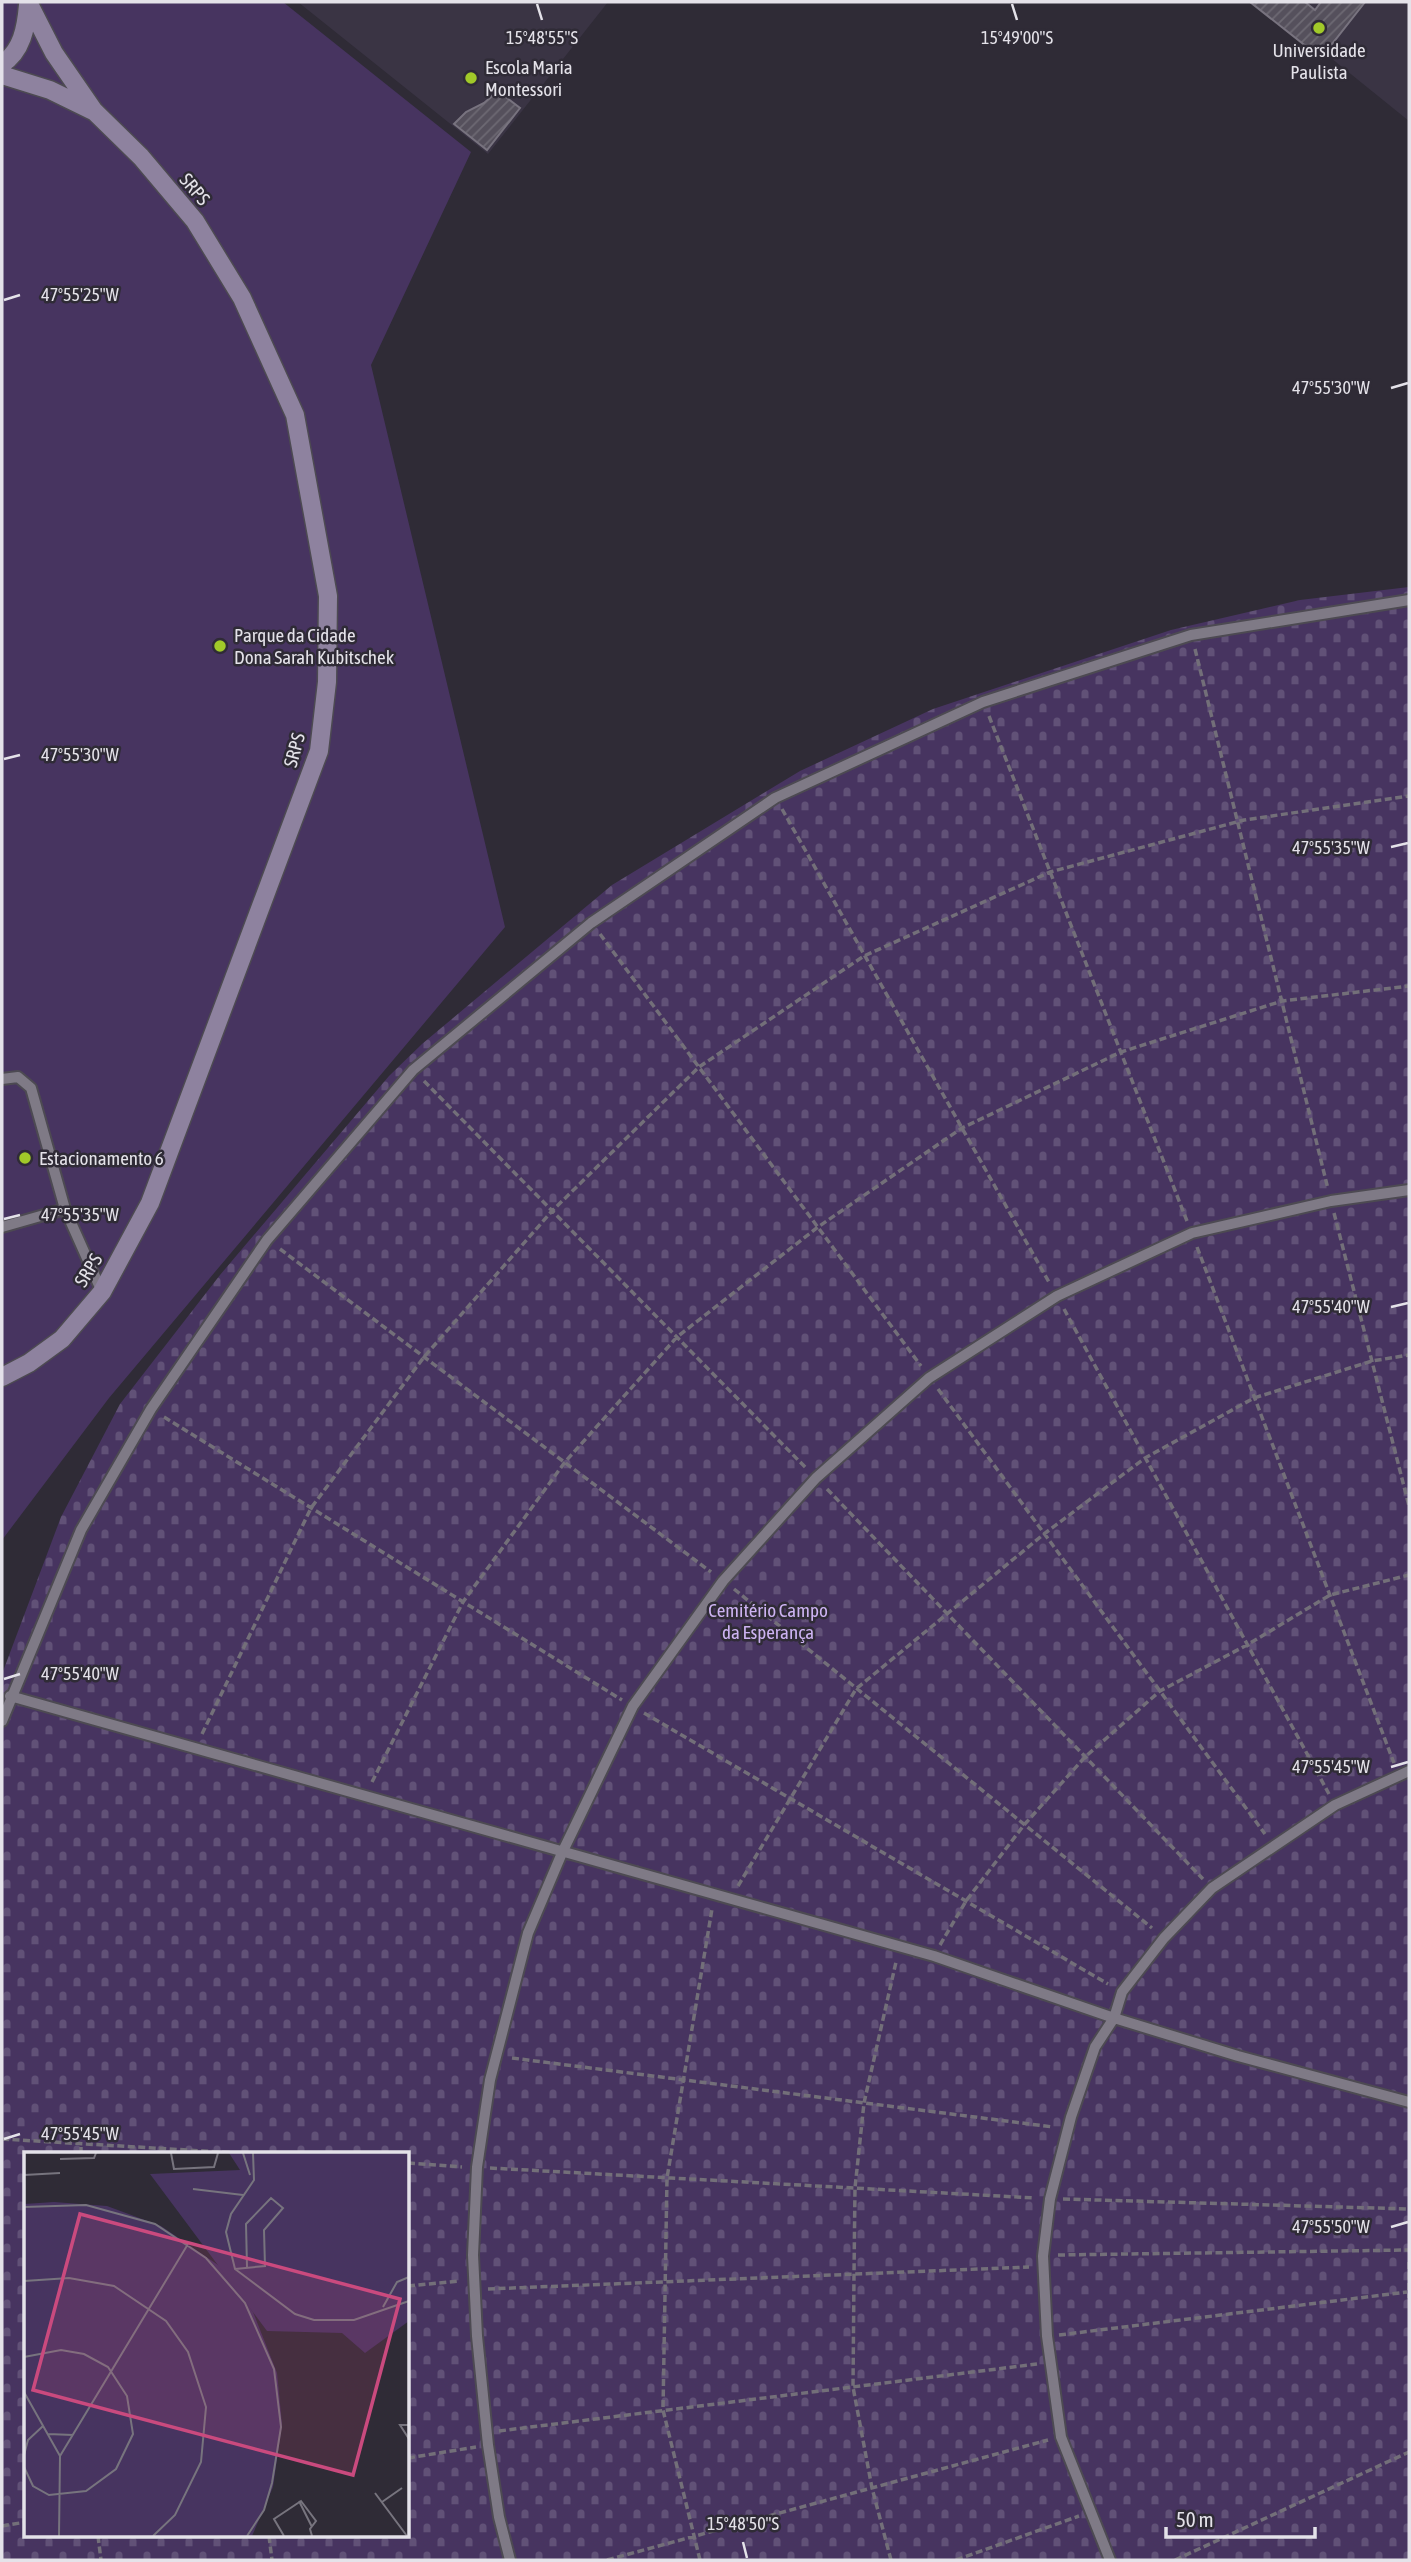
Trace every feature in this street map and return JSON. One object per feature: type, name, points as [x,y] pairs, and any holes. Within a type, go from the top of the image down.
[{"type":"main road","points":[[2,64],[17,48],[23,35],[28,2]]},
{"type":"main road","name":"SRPS","points":[[2,1377],[29,1363],[62,1339],[102,1292],[150,1203],[319,751],[327,682],[328,596],[295,415],[242,298],[195,221],[141,158],[94,111],[54,53],[28,2]]},
{"type":"main road","name":"SRPS","points":[[2,75],[50,90],[94,111]]},
{"type":"lane","points":[[2,1721],[10,1696],[81,1530],[151,1409],[267,1240],[413,1070],[591,923],[775,798],[983,702],[1191,635],[1409,600]]},
{"type":"lane","points":[[2,1079],[18,1077],[26,1080],[31,1088],[65,1209],[102,1292]]},
{"type":"lane","points":[[510,2560],[499,2516],[488,2445],[475,2284],[477,2168],[496,2056],[528,1933],[562,1853],[633,1706],[723,1581],[816,1478],[929,1378],[1057,1296],[1192,1233],[1331,1201],[1409,1190]]},
{"type":"lane","points":[[2,1227],[65,1209]]},
{"type":"lane","points":[[10,1696],[934,1956],[1114,2018],[1238,2056],[1409,2102]]},
{"type":"lane","points":[[1110,2560],[1061,2437],[1047,2336],[1044,2261],[1050,2199],[1068,2129],[1095,2047],[1114,2018],[1122,1992],[1164,1938],[1212,1888],[1335,1805],[1409,1771]]},
{"type":"path","points":[[1191,635],[1409,1506]]},
{"type":"path","points":[[195,1748],[311,1508],[424,1357],[552,1210],[699,1067],[864,956],[1037,877],[1237,822],[1409,796]]},
{"type":"path","points":[[365,1797],[463,1602],[565,1462],[677,1337],[818,1227],[962,1128],[1121,1052],[1282,1001],[1409,986]]},
{"type":"path","points":[[730,1900],[788,1798],[856,1689],[946,1612],[1145,1458],[1254,1398],[1372,1361],[1409,1355]]},
{"type":"path","points":[[934,1956],[966,1901],[1024,1825],[1085,1757],[1160,1691],[1247,1645],[1330,1595],[1409,1575]]},
{"type":"path","points":[[701,2560],[663,2410],[667,2178],[715,1895]]},
{"type":"path","points":[[891,2560],[872,2488],[853,2387],[853,2274],[855,2188],[864,2103],[899,1946]]},
{"type":"path","points":[[496,2056],[1068,2129]]},
{"type":"path","points":[[2,2139],[219,2152]]},
{"type":"path","points":[[81,2144],[81,2152]]},
{"type":"path","points":[[410,2163],[1050,2199],[1409,2209]]},
{"type":"path","points":[[410,2286],[667,2282],[853,2274],[1044,2261],[1409,2250]]},
{"type":"path","points":[[1047,2336],[1408,2295],[1409,2262]]},
{"type":"path","points":[[487,2433],[1051,2362]]},
{"type":"path","points":[[607,2560],[1061,2437]]},
{"type":"path","points":[[410,2458],[488,2445]]},
{"type":"path","points":[[1175,2560],[1409,2452]]},
{"type":"path","points":[[956,2560],[1090,2512]]},
{"type":"path","points":[[2,2526],[24,2522]]},
{"type":"path","points":[[97,2538],[102,2560]]},
{"type":"path","points":[[269,2538],[272,2560]]},
{"type":"shaded area","name":"Escola Maria Montessori","points":[[298,2],[608,2],[488,154]]},
{"type":"shaded area","points":[[1258,2],[1409,2],[1409,121],[1326,54]]},
{"type":"green space","name":"Parque da Cidade Dona Sarah Kubitschek","points":[[2,2],[283,2],[471,152],[371,365],[505,927],[109,1398],[2,1540]]},
{"type":"green space","name":"Cemitério Campo da Esperança","points":[[1409,587],[1409,2560],[2,2560],[2,1674],[61,1517],[120,1404],[220,1275],[389,1076],[422,1044],[612,885],[800,771],[933,709],[1171,630],[1300,600]]},
{"type":"building","name":"Universidade Paulista","points":[[1250,2],[1305,2],[1315,10],[1321,2],[1365,2],[1321,58]]},
{"type":"building","points":[[498,91],[520,108],[487,150],[454,124],[466,112],[484,103]]},
{"type":"place","name":"Universidade Paulista","points":[[1319,28]]},
{"type":"place","name":"Escola Maria Montessori","points":[[471,78]]},
{"type":"place","name":"Parque da Cidade Dona Sarah Kubitschek","points":[[220,646]]},
{"type":"place","name":"Estacionamento 6","points":[[25,1158]]}]
